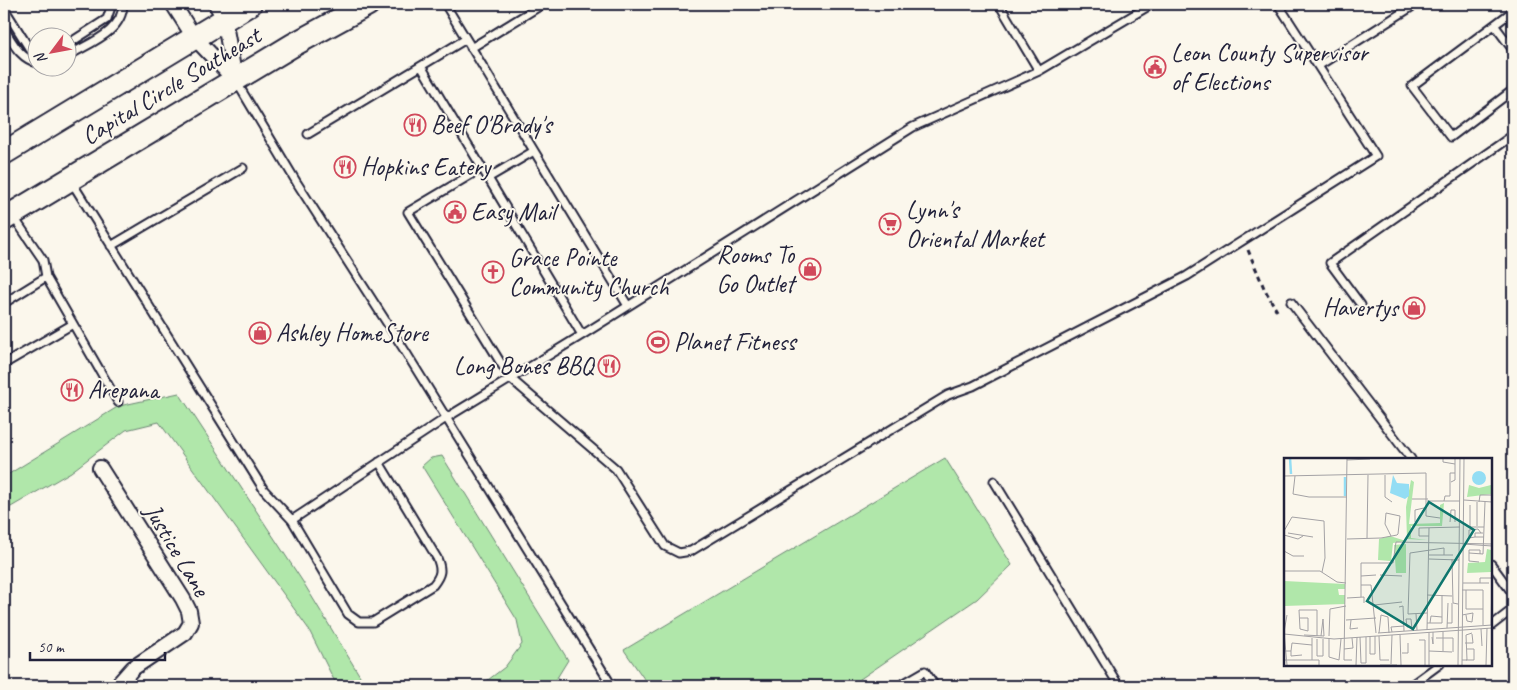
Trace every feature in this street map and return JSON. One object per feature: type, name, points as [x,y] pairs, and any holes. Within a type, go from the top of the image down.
[{"type":"main road","name":"Capital Circle Southeast","points":[[4,153],[194,37],[220,11],[250,4]]},
{"type":"main road","name":"Capital Circle Southeast","points":[[8,216],[235,80],[368,4]]},
{"type":"street","points":[[173,4],[194,37],[235,80]]},
{"type":"street","points":[[220,11],[235,80]]},
{"type":"street","name":"Justice Lane","points":[[100,468],[183,599],[189,611],[191,622],[185,633],[133,668],[117,686]]},
{"type":"lane","points":[[78,38],[107,20],[112,4]]},
{"type":"lane","points":[[78,50],[112,30],[123,14],[123,4]]},
{"type":"lane","points":[[445,4],[628,306]]},
{"type":"lane","points":[[471,48],[543,4]]},
{"type":"lane","points":[[999,4],[1039,71]]},
{"type":"lane","points":[[292,520],[446,418],[913,127],[1039,71],[1152,4]]},
{"type":"lane","points":[[482,168],[408,212],[510,378],[616,469],[665,546],[679,553],[691,551],[948,395],[973,386],[1187,276],[1376,156],[1278,4]]},
{"type":"lane","points":[[1318,66],[1416,4]]},
{"type":"lane","points":[[4,8],[28,46]]},
{"type":"lane","points":[[1513,11],[1412,86],[1451,137],[1513,90]]},
{"type":"lane","points":[[1495,26],[1513,50]]},
{"type":"lane","points":[[4,29],[16,48],[28,61]]},
{"type":"lane","points":[[308,134],[466,39]]},
{"type":"lane","points":[[421,66],[582,335]]},
{"type":"lane","points":[[235,80],[297,183],[446,418],[612,686]]},
{"type":"lane","points":[[1361,306],[1330,263],[1513,135]]},
{"type":"lane","points":[[488,178],[534,152]]},
{"type":"lane","points":[[111,246],[243,168]]},
{"type":"lane","points":[[70,179],[264,490],[292,520],[348,614],[359,622],[373,622],[433,585],[440,576],[441,569],[437,558],[379,462]]},
{"type":"lane","points":[[8,216],[43,260],[46,277],[118,402]]},
{"type":"lane","points":[[4,303],[46,277]]},
{"type":"lane","points":[[1291,302],[1410,458]]},
{"type":"lane","points":[[4,364],[73,324]]},
{"type":"lane","points":[[994,481],[1119,686]]},
{"type":"lane","points":[[1492,565],[1513,594]]},
{"type":"lane","points":[[1492,625],[1513,609]]},
{"type":"lane","points":[[1410,686],[1439,665]]},
{"type":"lane","points":[[900,686],[925,671],[935,686]]},
{"type":"path","points":[[1244,241],[1264,288],[1277,311]]},
{"type":"green space","points":[[179,393],[303,582],[366,686],[337,686],[308,628],[159,422],[126,430],[71,472],[4,511],[4,477],[119,406]]},
{"type":"green space","points":[[442,456],[568,660],[552,686],[480,686],[505,667],[522,644],[517,620],[422,466],[431,458]]},
{"type":"green space","points":[[945,458],[1012,565],[977,599],[850,686],[649,686],[624,650]]},
{"type":"place","name":"Leon County Supervisor of Elections","points":[[1155,67]]},
{"type":"place","name":"Beef O'Brady's","points":[[415,125]]},
{"type":"place","name":"Hopkins Eatery","points":[[345,167]]},
{"type":"place","name":"Easy Mail","points":[[455,212]]},
{"type":"place","name":"Lynn's Oriental Market","points":[[890,224]]},
{"type":"place","name":"Rooms To Go Outlet","points":[[810,269]]},
{"type":"place","name":"Grace Pointe Community Church","points":[[493,272]]},
{"type":"place","name":"Havertys","points":[[1414,308]]},
{"type":"place","name":"Ashley HomeStore","points":[[260,333]]},
{"type":"place","name":"Planet Fitness","points":[[658,342]]},
{"type":"place","name":"Long Bones BBQ","points":[[609,366]]},
{"type":"place","name":"Arepana","points":[[72,390]]}]
